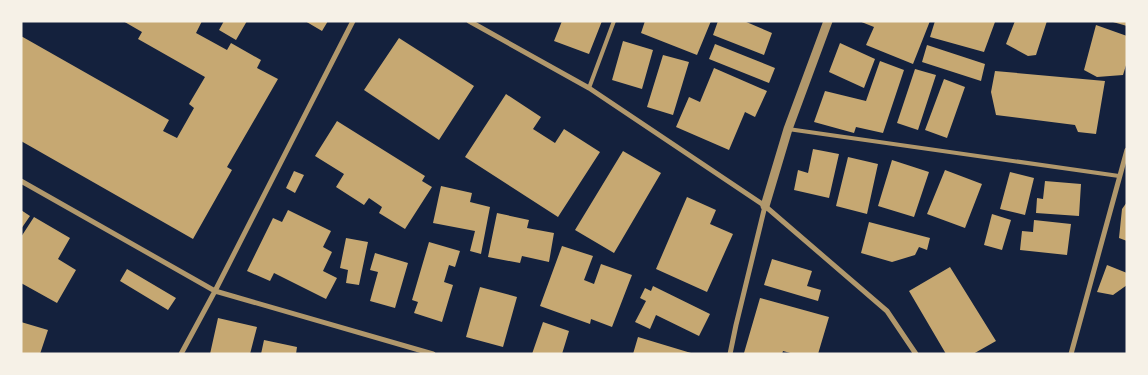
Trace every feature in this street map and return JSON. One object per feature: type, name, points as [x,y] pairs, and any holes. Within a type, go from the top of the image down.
[{"type":"street","points":[[181,354],[353,21]]},
{"type":"street","points":[[469,21],[589,88],[765,206],[887,311],[916,354]]},
{"type":"street","points":[[730,354],[765,206],[788,129],[828,21]]},
{"type":"street","points":[[1072,354],[1127,150]]},
{"type":"street","points":[[21,181],[215,291],[432,354]]},
{"type":"lane","points":[[589,88],[614,21]]},
{"type":"lane","points":[[788,129],[1119,176]]},
{"type":"building","points":[[123,21],[202,21],[196,33],[227,50],[231,43],[261,60],[257,68],[278,79],[227,167],[232,170],[193,239],[21,141],[21,36],[169,120],[163,131],[177,138],[194,108],[189,104],[205,77],[138,39],[142,32]]},
{"type":"building","points":[[224,21],[247,21],[236,40],[219,30]]},
{"type":"building","points":[[305,21],[328,21],[322,31]]},
{"type":"building","points":[[562,21],[602,21],[589,54],[554,41]]},
{"type":"building","points":[[645,21],[711,21],[697,55],[641,33]]},
{"type":"building","points":[[718,21],[744,21],[772,33],[764,55],[713,35]]},
{"type":"building","points":[[859,21],[930,21],[913,64],[866,45],[874,27]]},
{"type":"building","points":[[935,21],[995,22],[984,52],[930,37]]},
{"type":"building","points":[[1015,21],[1047,21],[1036,55],[1028,56],[1006,44]]},
{"type":"building","points":[[1127,21],[1127,26],[1113,22]]},
{"type":"building","points":[[1096,25],[1127,36],[1127,62],[1123,75],[1097,77],[1084,70]]},
{"type":"building","points":[[399,38],[474,86],[439,140],[364,90]]},
{"type":"building","points":[[623,41],[653,50],[642,89],[612,80]]},
{"type":"building","points":[[840,43],[875,59],[864,88],[829,72]]},
{"type":"building","points":[[715,44],[775,68],[769,83],[709,59]]},
{"type":"building","points":[[927,45],[985,64],[981,81],[922,62]]},
{"type":"building","points":[[663,55],[689,62],[673,115],[647,107]]},
{"type":"building","points":[[880,61],[904,70],[883,133],[856,127],[854,133],[814,122],[825,91],[866,101]]},
{"type":"building","points":[[714,68],[767,91],[755,117],[745,112],[729,150],[676,127],[689,97],[700,102]]},
{"type":"building","points":[[915,69],[936,75],[918,130],[897,123]]},
{"type":"building","points":[[995,71],[1105,81],[1096,134],[1078,132],[1075,125],[996,115],[991,92]]},
{"type":"building","points":[[944,79],[965,87],[947,138],[925,130]]},
{"type":"building","points":[[506,94],[541,117],[533,129],[555,143],[564,129],[600,152],[558,217],[465,157]]},
{"type":"building","points":[[337,121],[425,176],[422,181],[432,187],[405,229],[379,213],[382,207],[369,198],[364,205],[336,187],[344,174],[315,156]]},
{"type":"building","points":[[813,149],[839,154],[829,198],[794,190],[798,170],[808,173]]},
{"type":"building","points":[[623,151],[661,173],[614,253],[575,230]]},
{"type":"building","points":[[848,157],[878,164],[867,214],[836,206]]},
{"type":"building","points":[[892,160],[929,172],[914,217],[878,206]]},
{"type":"building","points":[[945,170],[982,184],[965,228],[927,214]]},
{"type":"building","points":[[294,171],[304,175],[295,193],[286,188]]},
{"type":"building","points":[[1010,172],[1034,178],[1025,215],[1000,209]]},
{"type":"building","points":[[1045,181],[1081,184],[1079,216],[1036,213],[1037,198],[1043,199]]},
{"type":"building","points":[[441,186],[472,193],[470,202],[490,207],[481,254],[470,251],[475,231],[433,223]]},
{"type":"building","points":[[687,197],[716,210],[710,224],[733,234],[707,292],[656,269]]},
{"type":"building","points":[[1127,202],[1127,241],[1119,238],[1122,209]]},
{"type":"building","points":[[21,210],[30,216],[21,229]]},
{"type":"building","points":[[288,210],[331,231],[323,247],[332,252],[323,271],[337,278],[326,299],[274,273],[270,281],[247,271],[273,218],[282,222]]},
{"type":"building","points":[[497,213],[529,220],[527,228],[554,233],[549,262],[522,256],[520,263],[488,257]]},
{"type":"building","points":[[992,214],[1011,220],[1002,250],[984,245]]},
{"type":"building","points":[[34,217],[70,238],[58,259],[76,270],[57,303],[21,283],[21,237]]},
{"type":"building","points":[[1034,220],[1071,224],[1067,255],[1020,250],[1022,231],[1033,232]]},
{"type":"building","points":[[869,222],[930,238],[927,250],[919,247],[915,255],[892,262],[861,253]]},
{"type":"building","points":[[346,238],[368,242],[359,285],[346,283],[348,270],[340,268]]},
{"type":"building","points":[[429,242],[460,251],[455,267],[449,265],[444,282],[453,285],[442,322],[414,313],[418,302],[412,300]]},
{"type":"building","points":[[562,246],[593,256],[584,280],[594,284],[601,264],[632,275],[612,327],[591,319],[590,324],[540,306]]},
{"type":"building","points":[[375,253],[408,263],[395,308],[370,301],[378,272],[370,270]]},
{"type":"building","points":[[772,259],[812,271],[807,286],[821,290],[818,301],[764,285]]},
{"type":"building","points":[[1107,265],[1127,273],[1127,285],[1113,295],[1097,292]]},
{"type":"building","points":[[950,267],[996,341],[973,354],[946,354],[909,291]]},
{"type":"building","points":[[127,269],[176,298],[168,310],[120,281]]},
{"type":"building","points":[[653,286],[710,314],[699,336],[656,315],[650,329],[635,322],[646,301],[640,298],[645,288],[651,291]]},
{"type":"building","points":[[480,287],[517,297],[503,347],[466,337]]},
{"type":"building","points":[[760,298],[829,317],[818,354],[794,354],[783,351],[782,354],[744,353]]},
{"type":"building","points":[[218,318],[257,327],[250,354],[210,354]]},
{"type":"building","points":[[21,322],[48,330],[40,354],[21,354]]},
{"type":"building","points":[[543,322],[569,331],[562,354],[532,354]]},
{"type":"building","points":[[638,337],[691,353],[691,354],[633,354]]},
{"type":"building","points":[[264,340],[297,347],[296,354],[261,354]]}]
